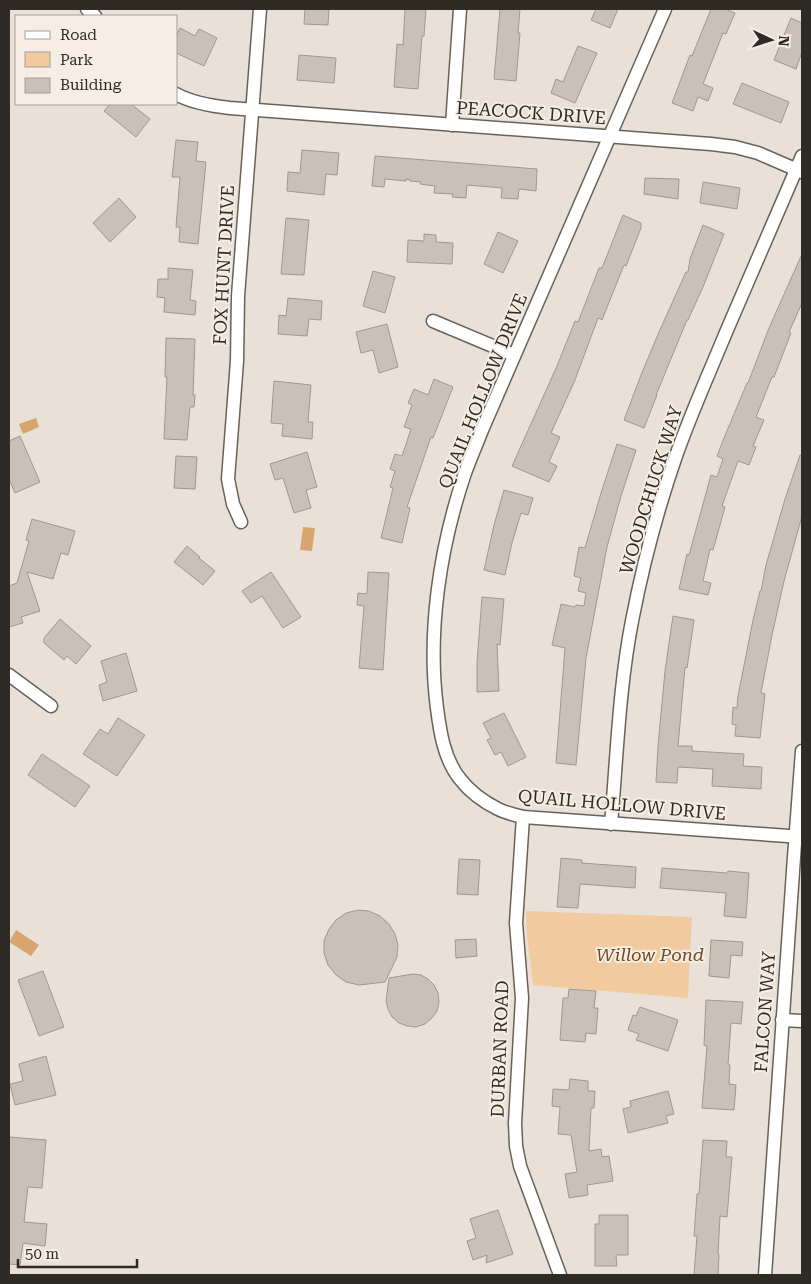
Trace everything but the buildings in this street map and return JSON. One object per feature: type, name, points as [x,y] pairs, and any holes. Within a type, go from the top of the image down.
[{"type":"street","name":"FOX HUNT DRIVE","points":[[241,522],[233,504],[228,479],[236,361],[238,296],[260,9]]},
{"type":"street","points":[[452,124],[460,9]]},
{"type":"street","name":"QUAIL HOLLOW DRIVE","points":[[665,9],[514,355],[464,475],[442,564],[436,609],[433,654],[440,728],[446,755],[459,779],[478,797],[499,810],[523,817],[799,837]]},
{"type":"street","name":"PEACOCK DRIVE","points":[[178,95],[210,105],[252,110],[711,144],[735,147],[758,153],[799,171]]},
{"type":"street","name":"WOODCHUCK WAY","points":[[611,824],[618,730],[632,621],[659,510],[677,453],[698,397],[799,171],[802,156]]},
{"type":"street","points":[[433,320],[514,355]]},
{"type":"street","points":[[9,674],[51,706]]},
{"type":"street","name":"FALCON WAY","points":[[765,1275],[782,1020],[799,837],[802,751]]},
{"type":"street","name":"DURBAN ROAD","points":[[523,817],[516,923],[522,998],[515,1123],[516,1146],[520,1166],[560,1275]]},
{"type":"street","points":[[782,1020],[802,1021]]},
{"type":"green space","name":"Willow Pond","points":[[526,911],[692,917],[688,998],[533,985]]},
{"type":"shaded area","points":[[36,418],[39,427],[23,434],[19,424]]},
{"type":"shaded area","points":[[303,527],[315,528],[312,551],[300,550]]},
{"type":"shaded area","points":[[16,930],[39,945],[31,956],[9,942]]}]
